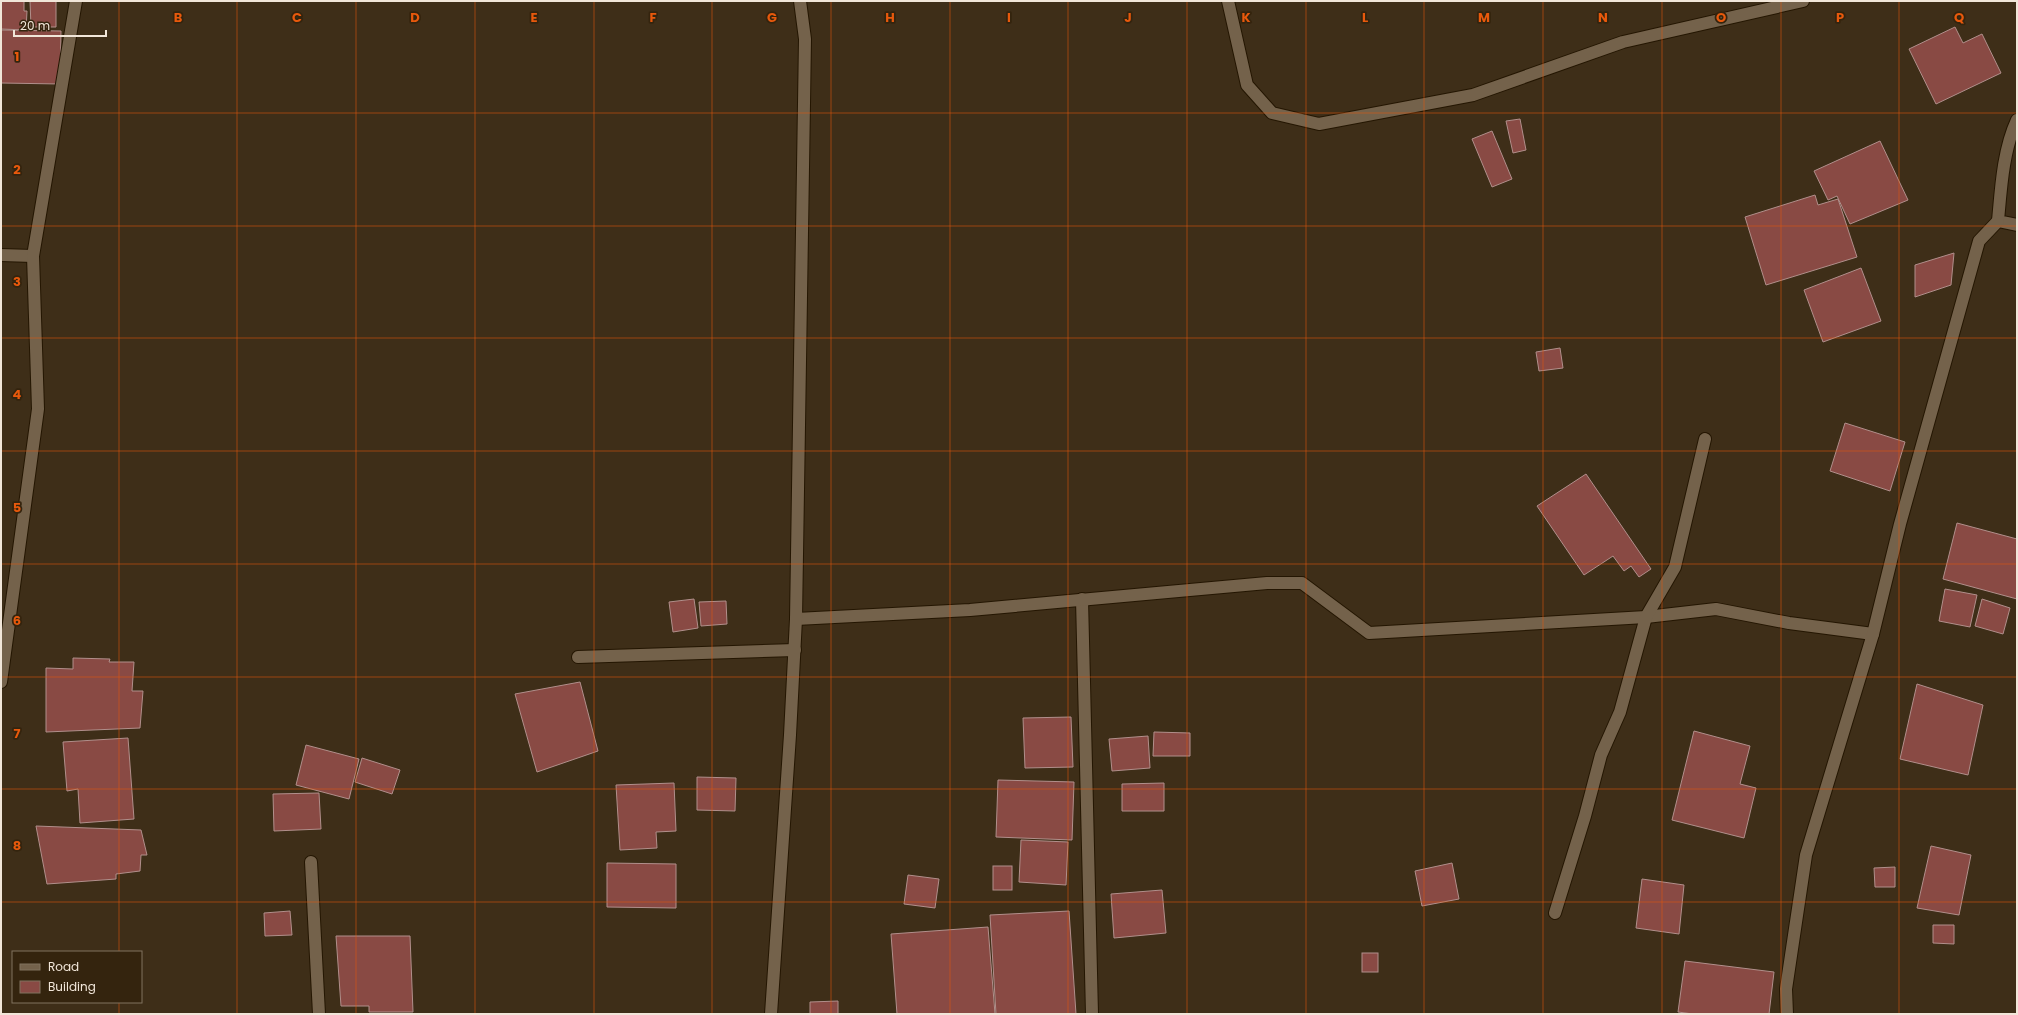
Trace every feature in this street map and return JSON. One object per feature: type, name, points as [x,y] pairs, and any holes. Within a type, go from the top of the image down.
[{"type":"street","points":[[1,682],[3,647],[38,410],[33,256],[76,1]]},
{"type":"street","points":[[771,1014],[796,620],[804,39],[800,1]]},
{"type":"street","points":[[1228,1],[1247,85],[1272,113],[1319,124],[1473,95],[1623,42],[1803,1]]},
{"type":"street","points":[[1787,1014],[1786,989],[1806,855],[1873,634],[1900,524],[1979,241],[1998,221],[2001,184],[2013,129],[2017,120]]},
{"type":"street","points":[[1998,221],[2017,226]]},
{"type":"street","points":[[1,255],[33,256]]},
{"type":"street","points":[[1555,913],[1585,816],[1601,755],[1620,712],[1646,617],[1675,567],[1705,439]]},
{"type":"street","points":[[796,620],[970,610],[1267,583],[1302,583],[1369,633],[1646,617],[1716,609],[1789,623],[1873,634]]},
{"type":"street","points":[[1082,599],[1092,1014]]},
{"type":"street","points":[[578,657],[795,650]]},
{"type":"street","points":[[311,862],[319,1014]]},
{"type":"building","points":[[1,1],[24,1],[24,11],[27,11],[26,30],[1,29]]},
{"type":"building","points":[[30,1],[56,1],[56,27],[31,27]]},
{"type":"building","points":[[1955,27],[1963,43],[1982,34],[2001,73],[1936,104],[1909,49]]},
{"type":"building","points":[[1,30],[61,31],[60,84],[1,83]]},
{"type":"building","points":[[1520,119],[1526,150],[1513,153],[1506,121]]},
{"type":"building","points":[[1492,131],[1512,179],[1492,187],[1472,139]]},
{"type":"building","points":[[1880,141],[1908,200],[1850,224],[1837,196],[1828,200],[1814,171]]},
{"type":"building","points":[[1815,195],[1818,205],[1838,199],[1857,257],[1766,285],[1745,217]]},
{"type":"building","points":[[1954,253],[1951,285],[1915,297],[1915,265]]},
{"type":"building","points":[[1861,268],[1881,321],[1823,342],[1804,290]]},
{"type":"building","points":[[1560,348],[1563,368],[1539,371],[1536,352]]},
{"type":"building","points":[[1845,423],[1905,442],[1890,491],[1830,471]]},
{"type":"building","points":[[1586,474],[1651,569],[1639,577],[1631,566],[1624,571],[1613,556],[1584,575],[1537,506]]},
{"type":"building","points":[[1957,523],[2017,539],[2017,599],[1943,579]]},
{"type":"building","points":[[1945,589],[1977,595],[1970,627],[1939,621]]},
{"type":"building","points":[[694,599],[698,628],[673,632],[669,602]]},
{"type":"building","points":[[1982,599],[2010,608],[2003,634],[1975,626]]},
{"type":"building","points":[[726,601],[727,624],[701,626],[699,602]]},
{"type":"building","points":[[73,658],[110,659],[109,662],[134,662],[132,691],[143,691],[140,728],[46,732],[46,668],[73,669]]},
{"type":"building","points":[[580,682],[598,751],[537,772],[515,694]]},
{"type":"building","points":[[1917,684],[1983,705],[1968,775],[1900,759]]},
{"type":"building","points":[[1071,717],[1073,767],[1025,768],[1023,718]]},
{"type":"building","points":[[1694,731],[1750,746],[1740,784],[1756,788],[1744,838],[1672,820]]},
{"type":"building","points":[[1154,732],[1190,733],[1190,756],[1153,756]]},
{"type":"building","points":[[1148,736],[1150,768],[1112,771],[1109,739]]},
{"type":"building","points":[[128,738],[134,819],[80,823],[78,789],[67,791],[63,742]]},
{"type":"building","points":[[306,745],[359,759],[349,799],[296,785]]},
{"type":"building","points":[[362,758],[400,770],[392,794],[355,782]]},
{"type":"building","points":[[697,777],[736,778],[735,811],[697,810]]},
{"type":"building","points":[[998,780],[1074,782],[1072,840],[996,837]]},
{"type":"building","points":[[674,783],[676,831],[656,832],[657,848],[620,850],[616,785]]},
{"type":"building","points":[[1164,783],[1164,811],[1122,811],[1122,784]]},
{"type":"building","points":[[319,793],[321,829],[274,831],[273,794]]},
{"type":"building","points":[[36,826],[141,830],[147,855],[141,855],[140,871],[116,874],[116,879],[47,884]]},
{"type":"building","points":[[1021,840],[1068,842],[1066,885],[1019,882]]},
{"type":"building","points":[[1931,846],[1971,855],[1959,915],[1917,908]]},
{"type":"building","points":[[607,863],[676,864],[676,908],[607,907]]},
{"type":"building","points":[[1452,863],[1459,899],[1422,906],[1415,871]]},
{"type":"building","points":[[993,866],[1012,866],[1012,890],[993,890]]},
{"type":"building","points":[[1895,867],[1895,887],[1875,887],[1874,868]]},
{"type":"building","points":[[908,875],[939,879],[935,908],[904,904]]},
{"type":"building","points":[[1642,879],[1684,885],[1679,934],[1636,928]]},
{"type":"building","points":[[1162,890],[1166,933],[1114,938],[1111,894]]},
{"type":"building","points":[[290,911],[292,935],[265,936],[264,913]]},
{"type":"building","points":[[1069,911],[1076,1014],[996,1014],[990,915]]},
{"type":"building","points":[[1933,925],[1954,925],[1954,944],[1933,943]]},
{"type":"building","points":[[988,927],[995,1014],[897,1014],[891,934]]},
{"type":"building","points":[[336,936],[410,936],[413,1012],[369,1012],[369,1006],[341,1006]]},
{"type":"building","points":[[1362,953],[1378,953],[1378,972],[1362,972]]},
{"type":"building","points":[[1685,961],[1774,972],[1769,1014],[1693,1014],[1678,1012]]},
{"type":"building","points":[[838,1001],[838,1014],[810,1014],[810,1002]]}]
